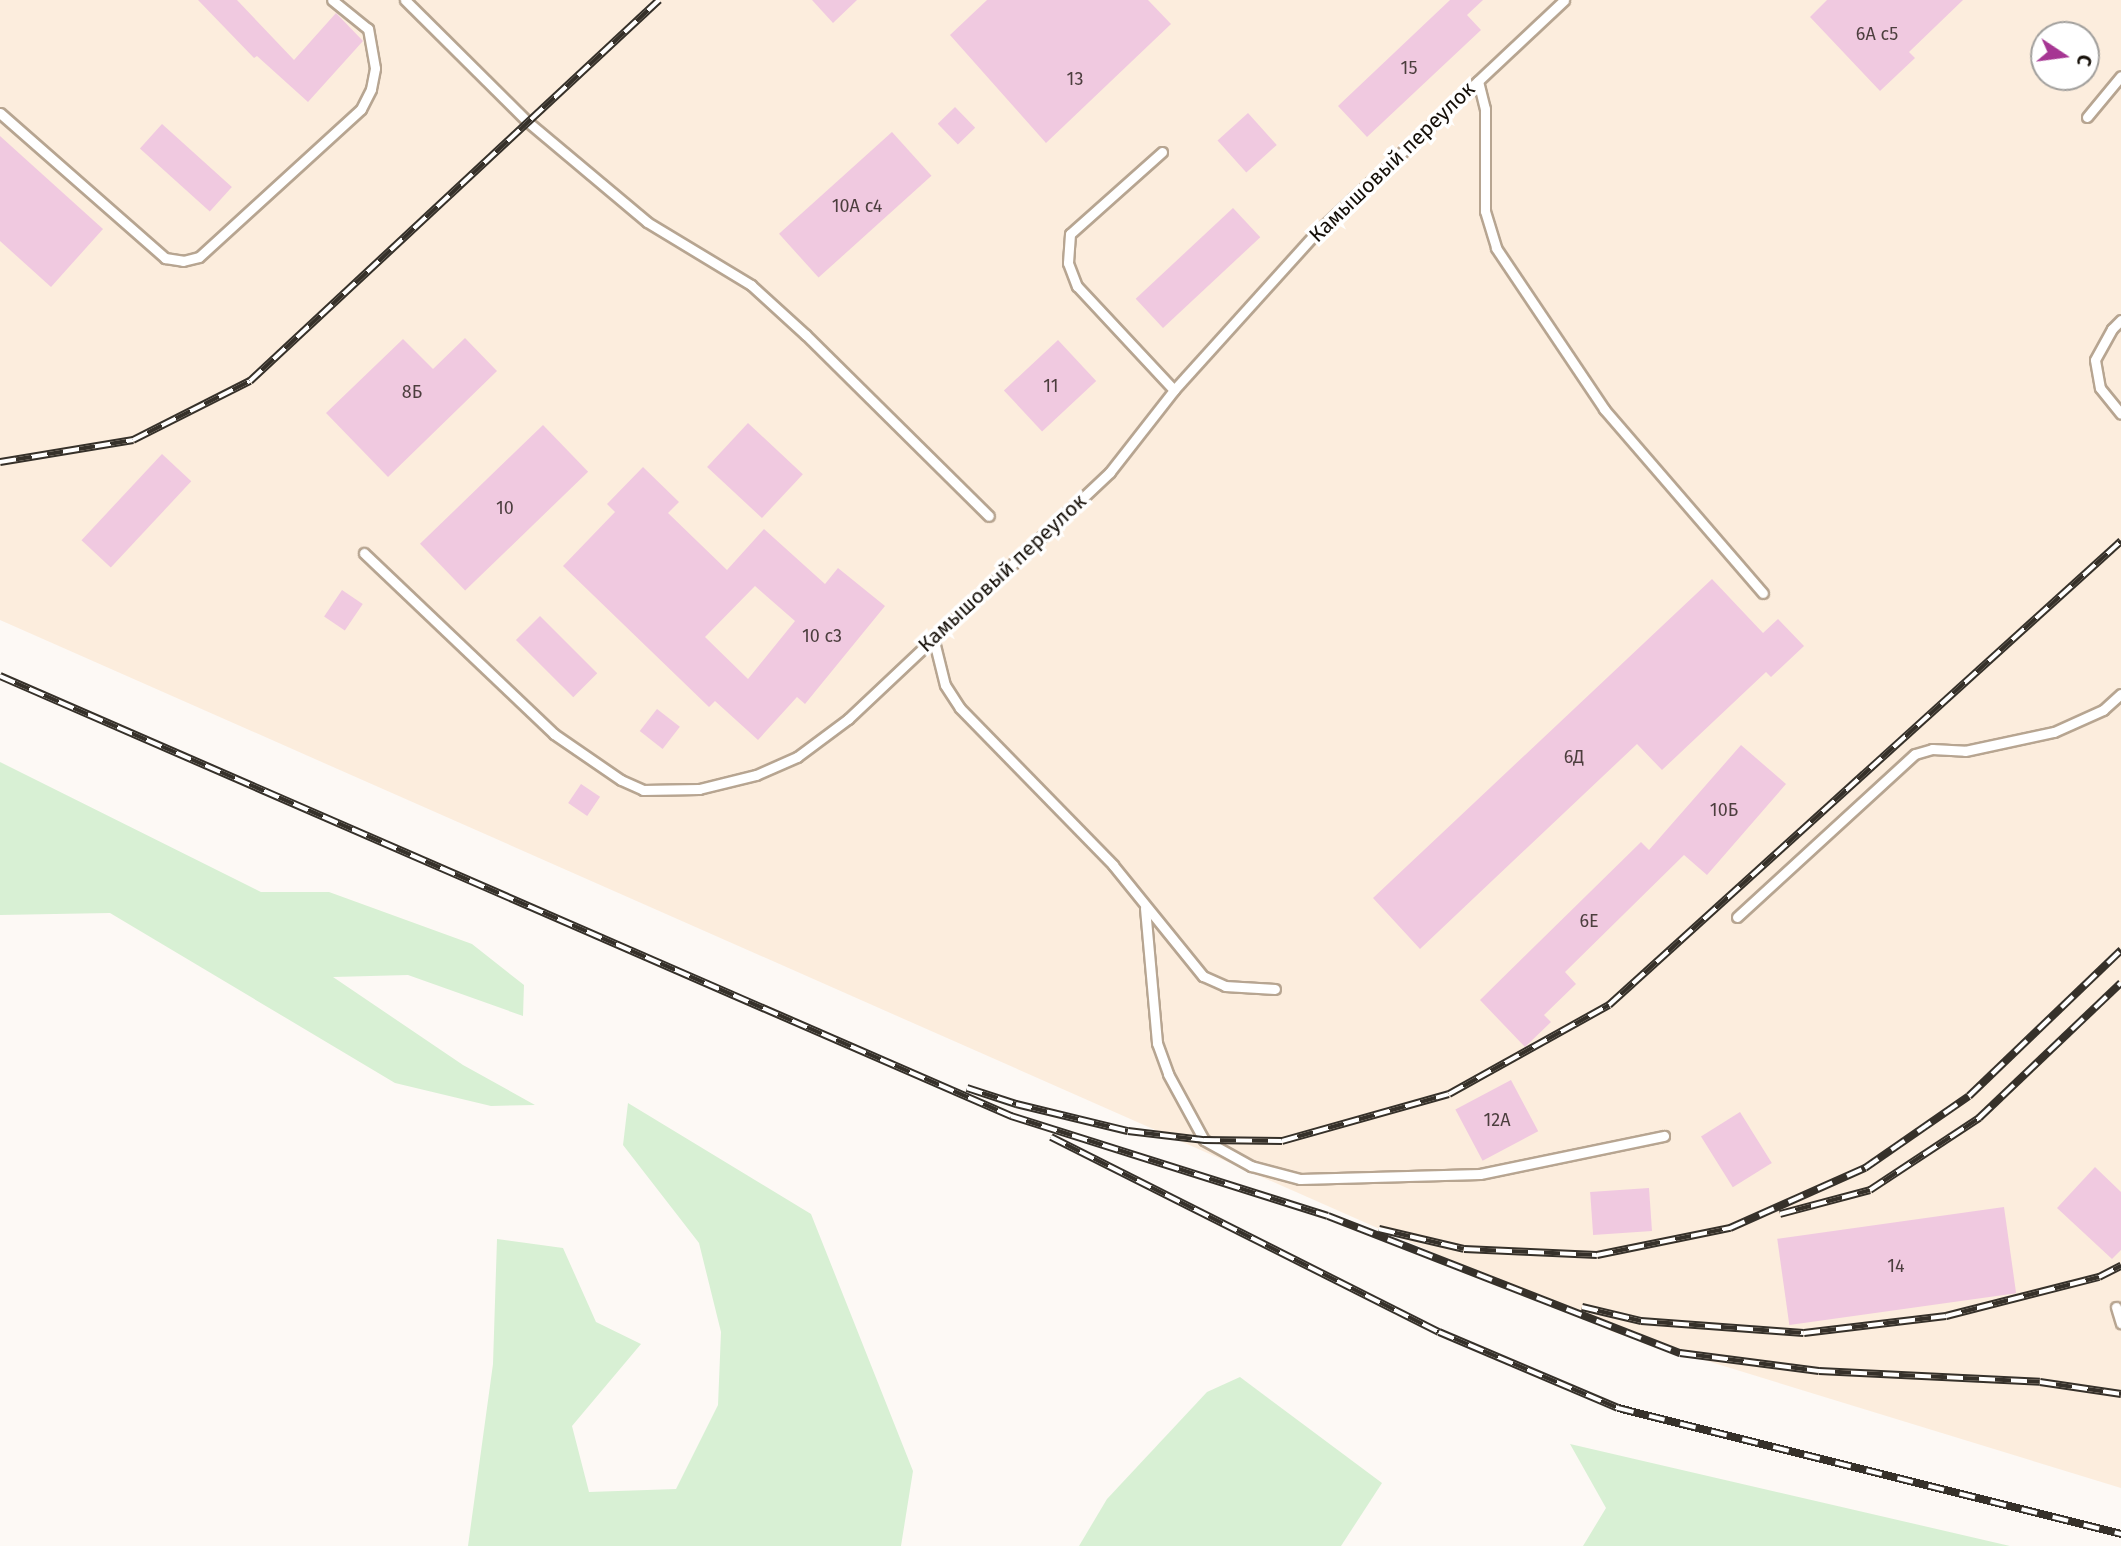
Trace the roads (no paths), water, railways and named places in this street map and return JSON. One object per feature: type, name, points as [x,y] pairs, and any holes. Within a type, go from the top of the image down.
[{"type":"lane","points":[[0,113],[164,258],[183,261],[199,257],[361,109],[371,89],[375,68],[368,29],[332,0]]},
{"type":"lane","points":[[405,0],[528,122],[647,222],[751,285],[806,335],[989,516]]},
{"type":"lane","name":"Камышовый переулок","points":[[364,553],[554,734],[621,780],[643,790],[699,789],[756,775],[797,757],[848,719],[1110,472],[1174,390],[1314,235],[1564,0]]},
{"type":"lane","points":[[2087,117],[2121,76]]},
{"type":"lane","points":[[1478,81],[1485,109],[1485,211],[1496,248],[1529,302],[1604,409],[1763,593]]},
{"type":"lane","points":[[1163,152],[1070,234],[1068,263],[1077,286],[1174,390]]},
{"type":"lane","points":[[2121,320],[2112,329],[2095,360],[2100,388],[2121,414]]},
{"type":"lane","points":[[933,637],[945,685],[960,708],[1113,864],[1145,908],[1203,976],[1225,986],[1275,989]]},
{"type":"lane","points":[[1737,917],[1915,754],[1932,749],[1965,751],[2054,732],[2103,710],[2121,694]]},
{"type":"lane","points":[[1145,908],[1157,1043],[1168,1074],[1204,1140],[1251,1166],[1300,1179],[1480,1174],[1664,1136]]},
{"type":"lane","points":[[2116,1307],[2121,1323]]},
{"type":"railway","points":[[0,462],[133,440],[250,381],[659,0]]},
{"type":"railway","points":[[967,1088],[1016,1104],[1128,1131],[1204,1140],[1282,1141],[1449,1094],[1609,1005],[2121,541]]},
{"type":"railway","points":[[0,676],[1011,1116],[1328,1216],[1680,1353],[1819,1371],[2040,1382],[2121,1394]]},
{"type":"railway","points":[[1379,1229],[1464,1249],[1597,1255],[1730,1228],[1865,1168],[1969,1096],[2121,950]]},
{"type":"railway","points":[[1780,1214],[1870,1190],[1979,1118],[2121,983]]},
{"type":"railway","points":[[1051,1137],[1439,1332],[1618,1408],[2121,1534]]},
{"type":"railway","points":[[1582,1307],[1641,1321],[1804,1333],[1946,1316],[2099,1277],[2121,1266]]}]
